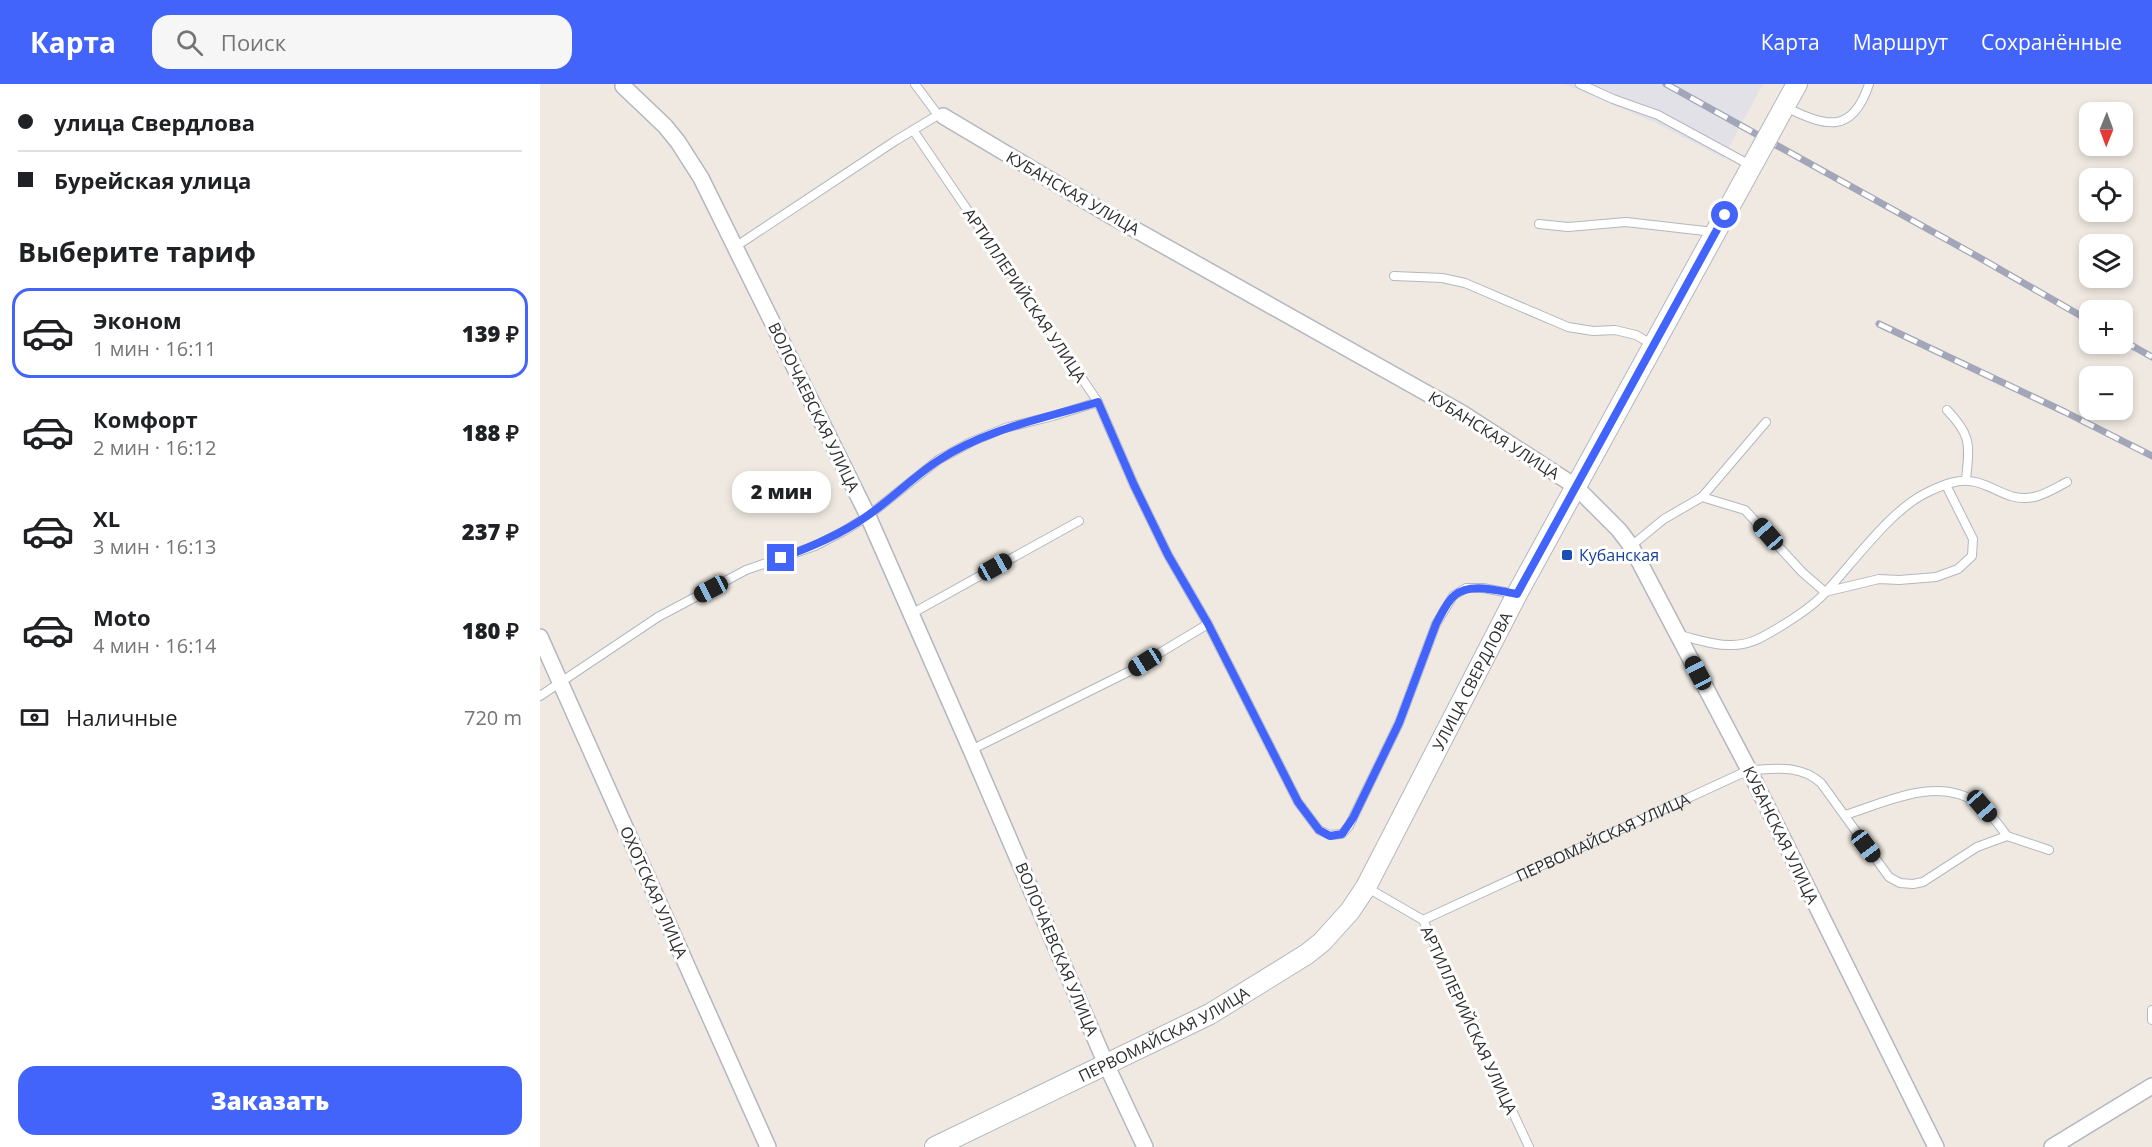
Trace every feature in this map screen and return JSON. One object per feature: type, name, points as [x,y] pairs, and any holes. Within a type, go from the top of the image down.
[{"type":"main road","points":[[1783,109],[1797,84]]},
{"type":"main road","name":"УЛИЦА СВЕРДЛОВА","points":[[1366,887],[1517,594],[1783,109]]},
{"type":"main road","name":"ПЕРВОМАЙСКАЯ УЛИЦА","points":[[935,1147],[1210,1014],[1306,954],[1334,930],[1366,887]]},
{"type":"street","name":"ВОЛОЧАЕВСКАЯ УЛИЦА","points":[[623,86],[665,126],[701,178],[868,516],[1145,1147]]},
{"type":"street","name":"КУБАНСКАЯ УЛИЦА","points":[[940,116],[1111,216],[1462,413],[1575,486],[1620,530],[1631,546],[1749,770],[1936,1147]]},
{"type":"street","name":"ОХОТСКАЯ УЛИЦА","points":[[540,637],[768,1147]]},
{"type":"street","points":[[2052,1147],[2152,1086]]},
{"type":"lane","points":[[735,247],[913,130],[940,116],[915,84]]},
{"type":"lane","points":[[1580,84],[1658,115],[1753,164]]},
{"type":"lane","points":[[1783,109],[1827,124],[1840,122],[1860,106],[1869,84]]},
{"type":"lane","name":"АРТИЛЛЕРИЙСКАЯ УЛИЦА","points":[[913,130],[1098,402],[1129,475],[1168,555],[1208,624],[1298,802],[1319,830],[1330,836],[1336,836],[1342,834],[1348,826],[1394,734],[1436,624],[1453,596],[1466,588],[1483,588],[1517,594]]},
{"type":"lane","points":[[1539,224],[1568,226],[1626,222],[1716,232]]},
{"type":"lane","points":[[1394,276],[1442,278],[1465,283],[1568,327],[1593,331],[1615,330],[1636,334],[1654,346]]},
{"type":"lane","points":[[540,696],[658,617],[747,570],[815,546],[868,516],[938,460],[970,442],[1005,428],[1098,402]]},
{"type":"lane","points":[[1947,410],[1968,438],[1966,480]]},
{"type":"lane","points":[[1631,546],[1664,519],[1702,496],[1766,422]]},
{"type":"lane","points":[[1677,634],[1731,645],[1759,640],[1790,621],[1826,592],[1877,534],[1902,511],[1923,494],[1946,485],[1966,480],[1973,481],[2004,495],[2027,498],[2036,497],[2067,482]]},
{"type":"lane","points":[[1826,592],[1879,579],[1936,577],[1958,569],[1972,556],[1973,539],[1946,485]]},
{"type":"lane","points":[[1702,496],[1745,510],[1802,572],[1826,592]]},
{"type":"lane","points":[[911,614],[1079,520]]},
{"type":"lane","points":[[971,750],[1128,672],[1208,624]]},
{"type":"lane","points":[[1749,770],[1790,769],[1812,775],[1821,783],[1889,877],[1900,883],[1923,882],[1977,847],[2007,836]]},
{"type":"lane","name":"ПЕРВОМАЙСКАЯ УЛИЦА","points":[[1423,920],[1749,770]]},
{"type":"lane","points":[[1845,815],[1921,791],[1956,792],[1982,806],[2007,836],[2049,850]]},
{"type":"lane","name":"АРТИЛЛЕРИЙСКАЯ УЛИЦА","points":[[1366,887],[1423,920],[1529,1147]]},
{"type":"lane","points":[[2152,1010],[2152,1020]]},
{"type":"shaded area","points":[[1564,84],[1763,84],[1723,158],[1656,123]]},
{"type":"railway","points":[[1666,84],[2079,315]]},
{"type":"railway","points":[[1879,324],[2152,456]]},
{"type":"railway","points":[[2133,346],[2152,357]]},
{"type":"place","name":"Кубанская","points":[[1567,555]]},
{"type":"route","points":[[781,558],[815,546],[844,531],[868,516],[938,460],[970,442],[1023,422],[1053,416],[1098,402],[1115,444],[1168,555],[1208,624],[1298,802],[1319,830],[1330,836],[1342,834],[1353,818],[1399,723],[1436,624],[1444,610],[1453,596],[1466,588],[1483,588],[1517,594],[1725,215]]}]
